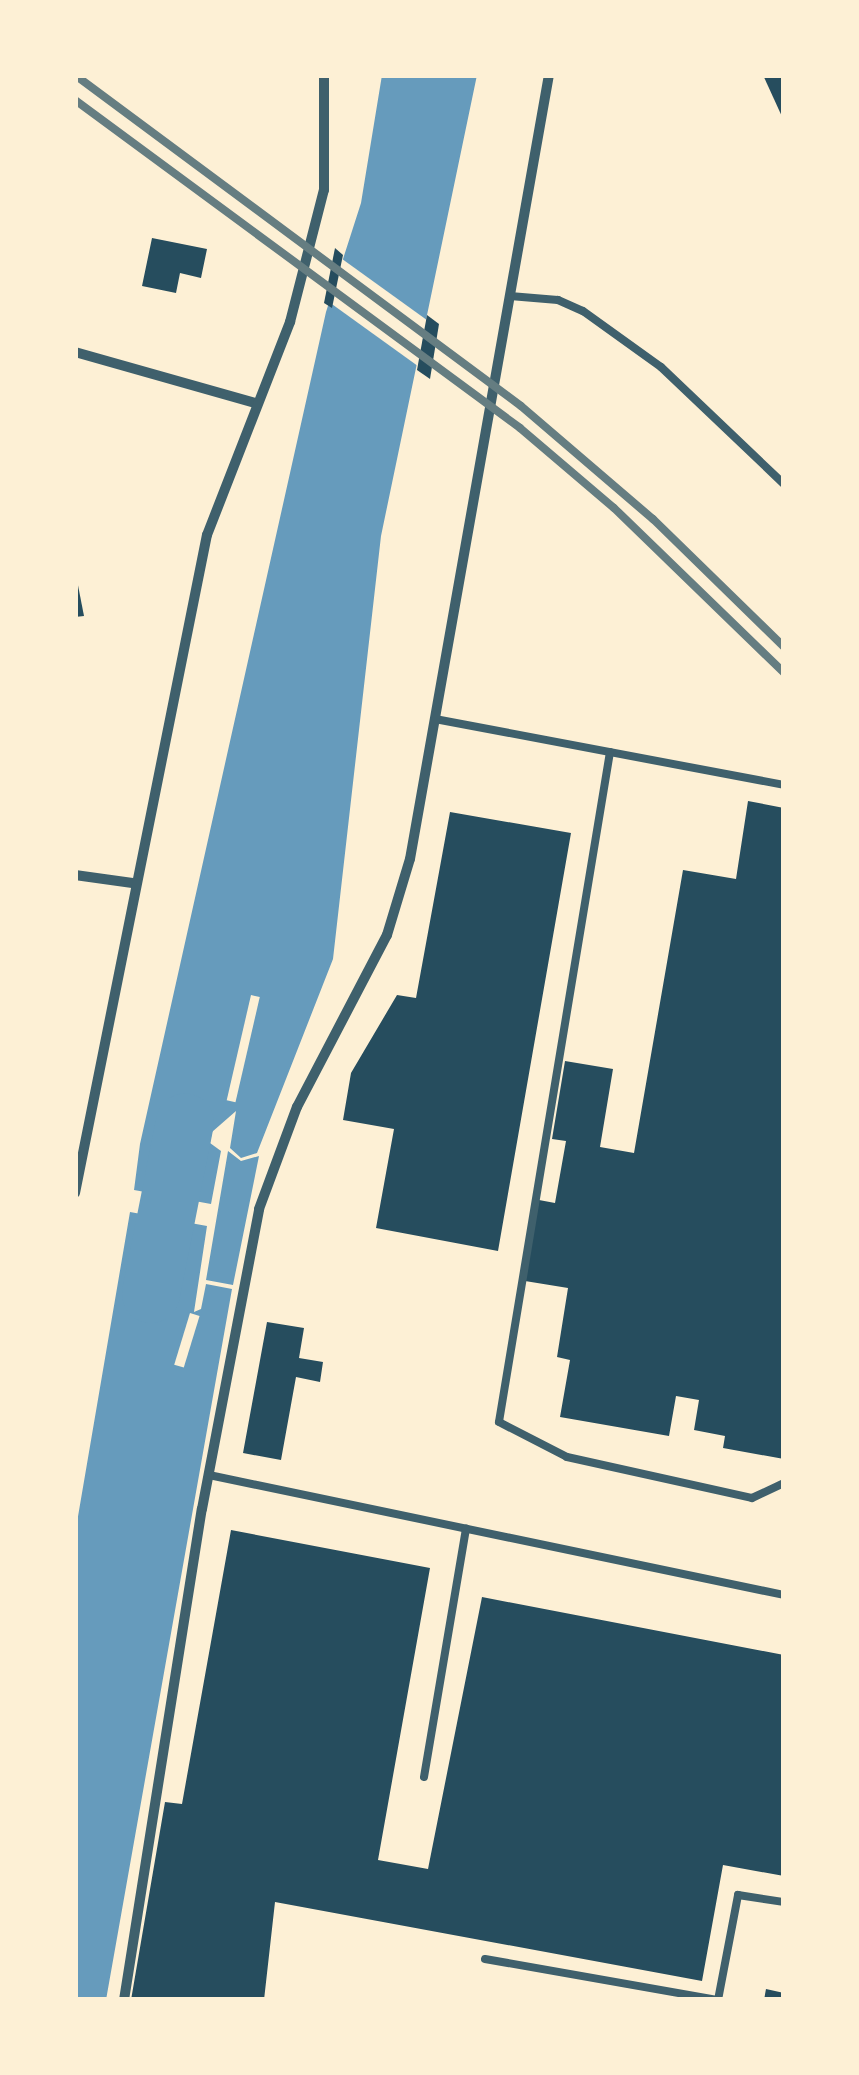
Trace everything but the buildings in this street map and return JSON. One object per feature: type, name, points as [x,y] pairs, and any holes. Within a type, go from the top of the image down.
[{"type":"street","points":[[75,1193],[132,883],[207,535],[254,403],[300,292],[324,190],[324,75]]},
{"type":"street","points":[[124,2000],[209,1475],[259,1209],[297,1108],[387,935],[410,859],[549,75]]},
{"type":"street","points":[[75,352],[254,403]]},
{"type":"street","points":[[75,874],[132,883]]},
{"type":"lane","points":[[510,296],[558,300],[583,311],[661,367],[784,484]]},
{"type":"lane","points":[[435,719],[784,784]]},
{"type":"lane","points":[[610,752],[499,1422],[567,1458],[752,1498],[784,1483]]},
{"type":"lane","points":[[209,1475],[784,1595]]},
{"type":"lane","points":[[424,1777],[466,1529]]},
{"type":"lane","points":[[485,1959],[718,2000],[738,1895],[784,1902]]},
{"type":"water","points":[[382,75],[477,75],[381,536],[333,959],[257,1153],[241,1158],[230,1148],[236,1111],[212,1132],[210,1143],[221,1151],[211,1204],[134,1190],[140,1144],[326,312],[361,203]]},
{"type":"water","points":[[228,1151],[241,1161],[259,1156],[233,1285],[206,1280]]},
{"type":"water","points":[[130,1212],[207,1226],[194,1312],[201,1309],[206,1284],[232,1289],[106,2000],[75,2000],[75,1534]]},
{"type":"pier","points":[[338,256],[431,323],[422,369],[329,302]]},
{"type":"pier","points":[[251,995],[260,997],[235,1102],[227,1100]]},
{"type":"pier","points":[[190,1313],[200,1316],[184,1368],[174,1365]]},
{"type":"waterway","points":[[151,1294],[185,1122]]},
{"type":"railway","points":[[75,75],[521,406],[653,519],[784,647]]},
{"type":"railway","points":[[75,100],[520,428],[614,508],[784,673]]}]
